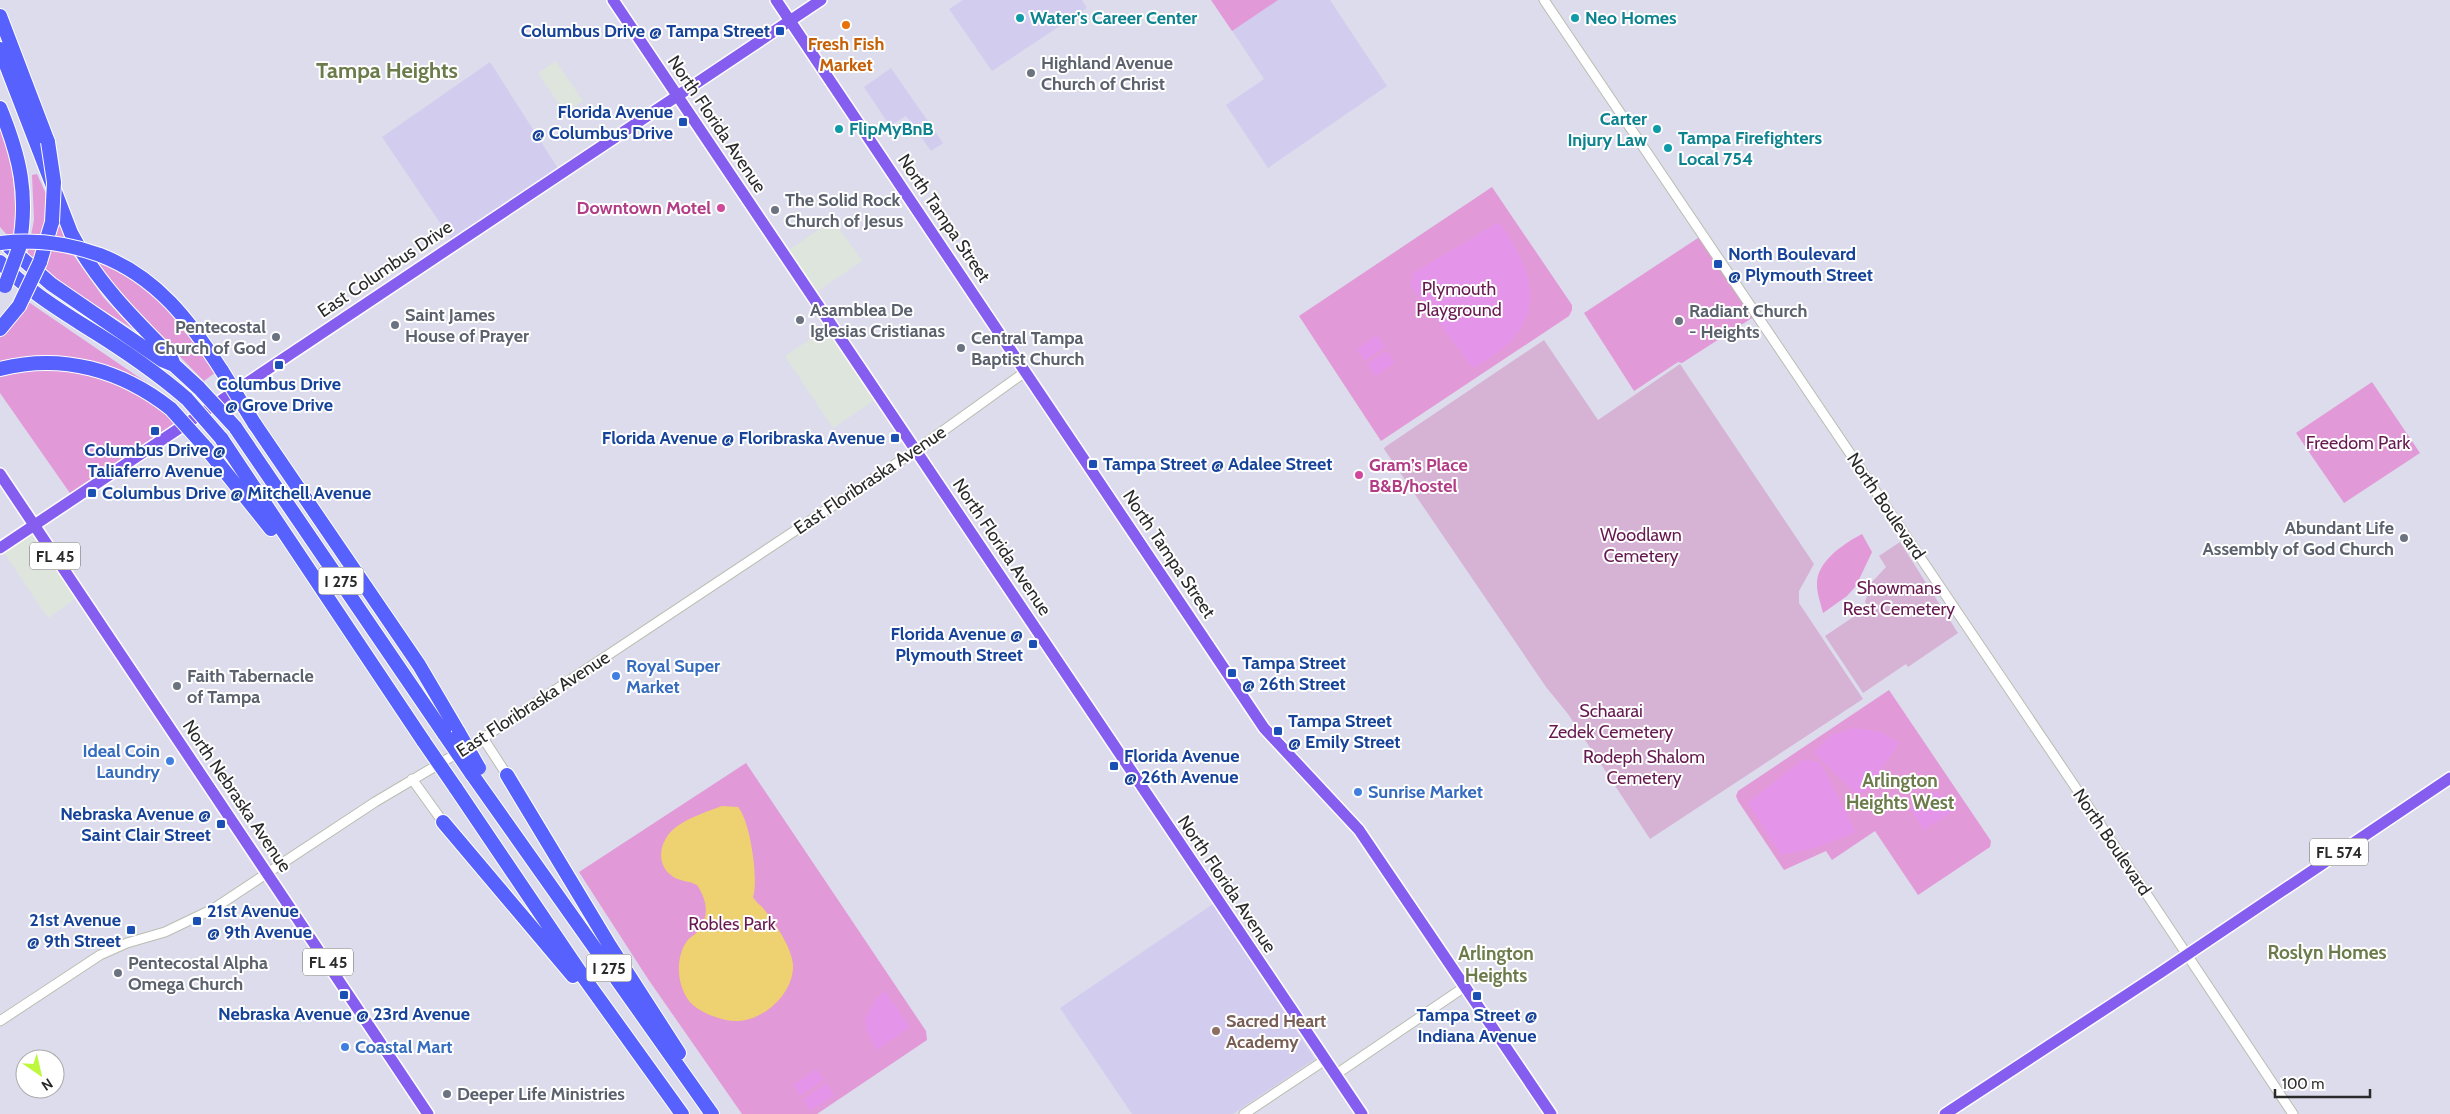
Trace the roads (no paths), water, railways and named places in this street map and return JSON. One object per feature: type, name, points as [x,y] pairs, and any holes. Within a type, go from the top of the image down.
[{"type":"highway","points":[[0,16],[48,142],[53,175],[52,222],[40,262],[19,306],[0,330]]},
{"type":"highway","points":[[0,49],[70,232],[81,252],[108,291],[170,355],[174,365]]},
{"type":"highway","points":[[0,108],[16,152],[22,180],[24,210],[19,248],[2,291]]},
{"type":"highway","name":"I 275","points":[[0,237],[51,284],[162,360],[174,365],[199,388],[235,427],[452,734],[506,823],[713,1114]]},
{"type":"highway","points":[[0,244],[28,241],[54,243],[100,255],[133,271],[160,290],[194,328],[254,422],[419,665],[452,734]]},
{"type":"highway","name":"I 275","points":[[0,262],[35,294],[115,345],[187,398],[221,438],[582,975],[681,1112]]},
{"type":"highway","points":[[0,368],[43,362],[93,368],[141,388],[171,409],[206,448],[285,546],[307,568]]},
{"type":"highway","points":[[507,775],[713,1114]]},
{"type":"highway","points":[[443,822],[570,972],[662,1103],[681,1112]]},
{"type":"main road","name":"North Florida Avenue","points":[[613,0],[1362,1114]]},
{"type":"main road","name":"North Tampa Street","points":[[776,0],[1264,728],[1359,830],[1552,1114]]},
{"type":"main road","name":"East Columbus Drive","points":[[0,548],[821,0]]},
{"type":"main road","name":"North Nebraska Avenue","points":[[0,474],[428,1114]]},
{"type":"main road","name":"FL 574","points":[[1945,1114],[2187,955],[2450,778]]},
{"type":"street","name":"North Boulevard","points":[[1544,0],[2293,1114]]},
{"type":"street","name":"East Floribraska Avenue","points":[[0,1021],[100,955],[127,943],[165,932],[192,920],[268,874],[412,779],[484,738],[915,451],[1025,372]]},
{"type":"street","points":[[484,738],[507,775]]},
{"type":"street","points":[[412,779],[443,822]]},
{"type":"street","points":[[1335,1075],[1466,986]]},
{"type":"street","points":[[1244,1114],[1325,1060]]},
{"type":"place","name":"Water's Career Center","points":[[1020,18]]},
{"type":"place","name":"Neo Homes","points":[[1575,18]]},
{"type":"place","name":"Fresh Fish Market","points":[[846,25]]},
{"type":"place","name":"Columbus Drive @ Tampa Street","points":[[780,31]]},
{"type":"place","name":"Highland Avenue Church of Christ","points":[[1031,73]]},
{"type":"place","name":"Florida Avenue @ Columbus Drive","points":[[683,122]]},
{"type":"place","name":"FlipMyBnB","points":[[839,129]]},
{"type":"place","name":"Carter Injury Law","points":[[1657,129]]},
{"type":"place","name":"Tampa Firefighters Local 754","points":[[1668,148]]},
{"type":"place","name":"Downtown Motel","points":[[721,208]]},
{"type":"place","name":"The Solid Rock Church of Jesus","points":[[775,210]]},
{"type":"place","name":"North Boulevard @ Plymouth Street","points":[[1718,264]]},
{"type":"place","name":"Asamblea De Iglesias Cristianas","points":[[800,320]]},
{"type":"place","name":"Radiant Church - Heights","points":[[1679,321]]},
{"type":"place","name":"Saint James House of Prayer","points":[[395,325]]},
{"type":"place","name":"Pentecostal Church of God","points":[[276,337]]},
{"type":"place","name":"Central Tampa Baptist Church","points":[[961,348]]},
{"type":"place","name":"Columbus Drive @ Grove Drive","points":[[279,365]]},
{"type":"place","name":"Columbus Drive @ Taliaferro Avenue","points":[[155,431]]},
{"type":"place","name":"Florida Avenue @ Floribraska Avenue","points":[[895,438]]},
{"type":"place","name":"Tampa Street @ Adalee Street","points":[[1093,464]]},
{"type":"place","name":"Gram’s Place B&B/hostel","points":[[1359,475]]},
{"type":"place","name":"Columbus Drive @ Mitchell Avenue","points":[[92,493]]},
{"type":"place","name":"Abundant Life Assembly of God Church","points":[[2404,538]]},
{"type":"place","name":"Florida Avenue @ Plymouth Street","points":[[1033,644]]},
{"type":"place","name":"Tampa Street @ 26th Street","points":[[1232,673]]},
{"type":"place","name":"Royal Super Market","points":[[616,676]]},
{"type":"place","name":"Faith Tabernacle of Tampa","points":[[177,686]]},
{"type":"place","name":"Tampa Street @ Emily Street","points":[[1278,731]]},
{"type":"place","name":"Ideal Coin Laundry","points":[[170,761]]},
{"type":"place","name":"Florida Avenue @ 26th Avenue","points":[[1114,766]]},
{"type":"place","name":"Sunrise Market","points":[[1358,792]]},
{"type":"place","name":"Nebraska Avenue @ Saint Clair Street","points":[[221,824]]},
{"type":"place","name":"21st Avenue @ 9th Avenue","points":[[197,921]]},
{"type":"place","name":"21st Avenue @ 9th Street","points":[[131,930]]},
{"type":"place","name":"Pentecostal Alpha Omega Church","points":[[118,973]]},
{"type":"place","name":"Nebraska Avenue @ 23rd Avenue","points":[[344,995]]},
{"type":"place","name":"Tampa Street @ Indiana Avenue","points":[[1477,996]]},
{"type":"place","name":"Sacred Heart Academy","points":[[1216,1031]]},
{"type":"place","name":"Coastal Mart","points":[[345,1047]]},
{"type":"place","name":"Deeper Life Ministries","points":[[447,1094]]},
{"type":"district","name":"Tampa Heights","points":[[387,70]]},
{"type":"district","name":"Arlington Heights West","points":[[1900,791]]},
{"type":"district","name":"Roslyn Homes","points":[[2327,952]]},
{"type":"district","name":"Arlington Heights","points":[[1496,964]]},
{"type":"park label","name":"Plymouth Playground","points":[[1459,299]]},
{"type":"park label","name":"Freedom Park","points":[[2358,443]]},
{"type":"park label","name":"Woodlawn Cemetery","points":[[1641,545]]},
{"type":"park label","name":"Showmans Rest Cemetery","points":[[1899,598]]},
{"type":"park label","name":"Schaarai Zedek Cemetery","points":[[1611,721]]},
{"type":"park label","name":"Rodeph Shalom Cemetery","points":[[1644,768]]},
{"type":"park label","name":"Robles Park","points":[[732,924]]}]
